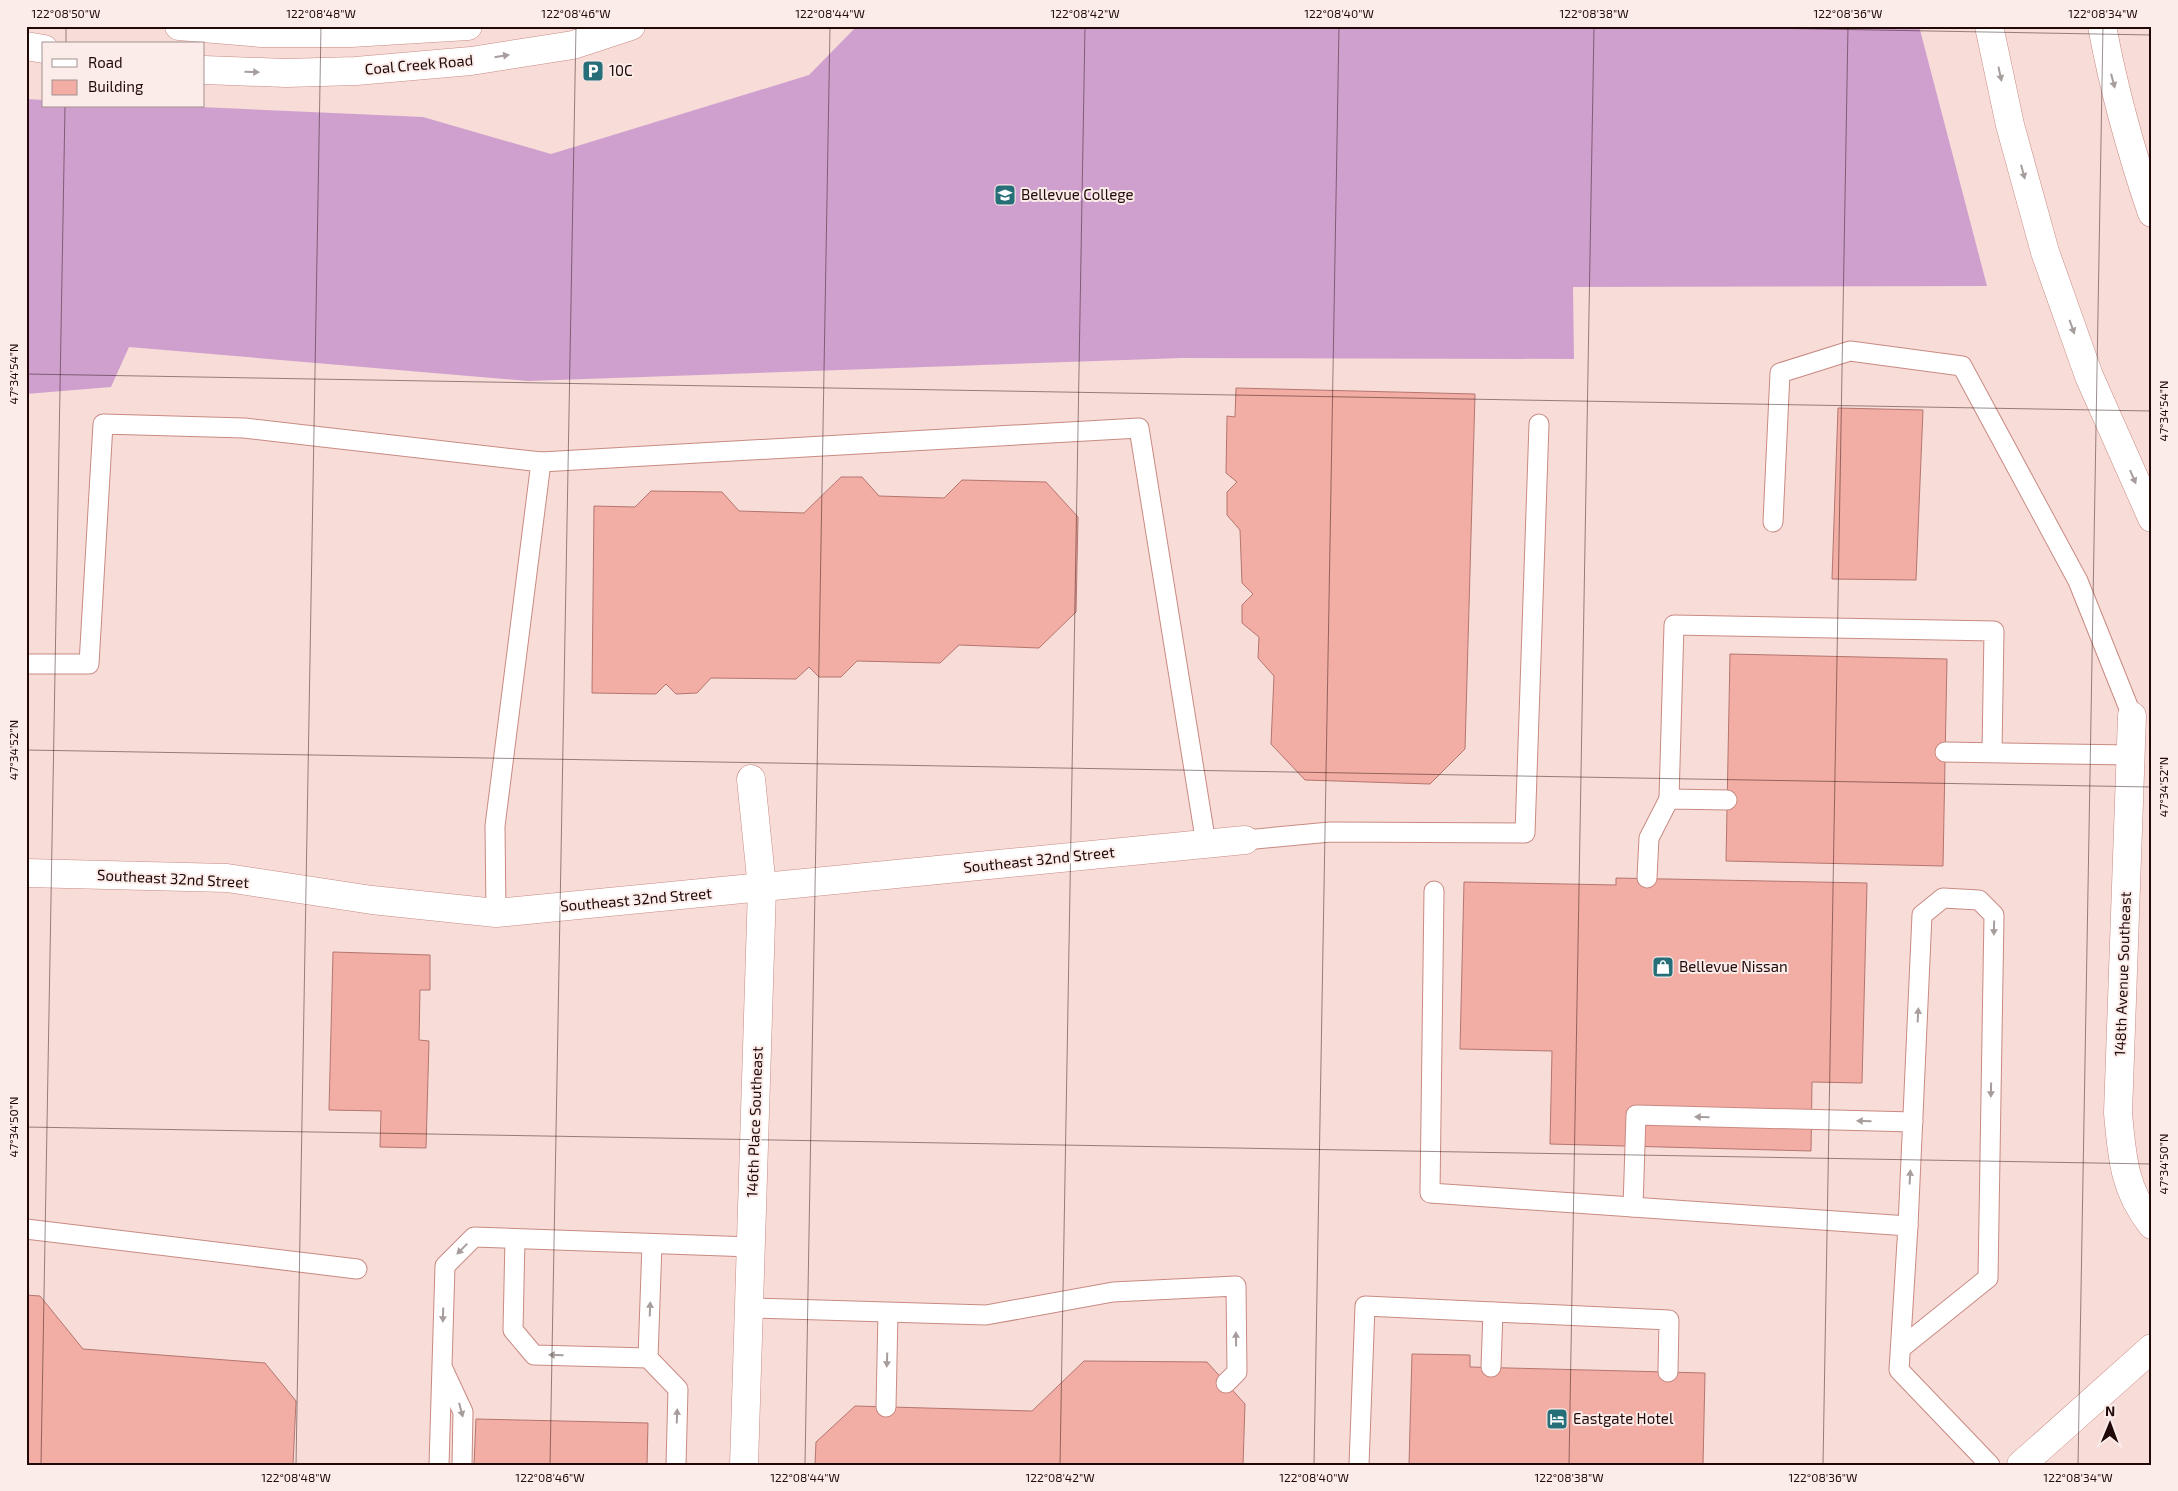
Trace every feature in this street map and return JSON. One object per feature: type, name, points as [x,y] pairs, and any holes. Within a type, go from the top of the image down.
[{"type":"main road","points":[[179,26],[272,33],[350,33],[468,26]]},
{"type":"main road","name":"Coal Creek Road","points":[[205,70],[286,73],[348,71],[470,61],[573,45],[631,26]]},
{"type":"main road","points":[[1990,26],[2010,125],[2048,261],[2089,376],[2152,518]]},
{"type":"main road","points":[[2102,26],[2110,70],[2132,154],[2152,213]]},
{"type":"main road","points":[[26,46],[42,49]]},
{"type":"main road","name":"148th Avenue Southeast","points":[[2132,716],[2118,1113],[2122,1155],[2129,1188],[2142,1213],[2152,1225]]},
{"type":"main road","name":"146th Place Southeast","points":[[744,1465],[762,888],[751,779]]},
{"type":"main road","name":"Southeast 32nd Street","points":[[26,874],[227,878],[372,900],[496,913],[1245,840]]},
{"type":"main road","points":[[2022,1465],[2152,1348]]},
{"type":"lane","points":[[1772,522],[1780,373],[1850,351],[1962,366],[2078,581],[2132,716]]},
{"type":"lane","points":[[26,664],[89,664],[103,424],[244,428],[540,462],[1139,428],[1206,844]]},
{"type":"lane","points":[[1245,840],[1330,832],[1525,833],[1539,424]]},
{"type":"lane","points":[[496,913],[495,826],[540,462]]},
{"type":"lane","points":[[1647,878],[1649,838],[1669,799],[1674,625],[1994,631],[1992,752]]},
{"type":"lane","points":[[1945,752],[2131,755]]},
{"type":"lane","points":[[1669,799],[1727,800]]},
{"type":"lane","points":[[1434,891],[1430,1193],[1908,1226]]},
{"type":"lane","points":[[1901,1348],[1988,1278],[1994,915],[1979,900],[1943,898],[1922,915],[1908,1226],[1899,1370],[1990,1465]]},
{"type":"lane","points":[[1633,1207],[1636,1115],[1913,1122]]},
{"type":"lane","points":[[26,1229],[357,1269]]},
{"type":"lane","points":[[439,1465],[445,1266],[474,1237],[751,1247]]},
{"type":"lane","points":[[515,1239],[513,1330],[534,1354],[648,1358],[678,1389],[676,1465]]},
{"type":"lane","points":[[648,1358],[652,1244]]},
{"type":"lane","points":[[750,1308],[986,1315],[1114,1292],[1236,1286],[1237,1372],[1226,1383]]},
{"type":"lane","points":[[1359,1465],[1365,1306],[1669,1320],[1668,1372]]},
{"type":"lane","points":[[1491,1367],[1493,1312]]},
{"type":"lane","points":[[886,1407],[888,1313]]},
{"type":"lane","points":[[441,1366],[464,1412],[462,1465]]},
{"type":"shaded area","name":"Bellevue College","points":[[857,26],[1919,26],[1987,286],[1573,287],[1574,359],[1182,358],[528,381],[129,347],[111,387],[26,394],[26,99],[42,100],[42,108],[205,107],[423,117],[551,154],[809,75]]},
{"type":"building","points":[[1236,388],[1475,394],[1465,749],[1430,784],[1305,780],[1271,744],[1274,676],[1258,658],[1259,637],[1242,623],[1242,605],[1253,594],[1242,583],[1240,530],[1227,515],[1227,492],[1237,482],[1226,473],[1227,416],[1235,417]]},
{"type":"building","points":[[1838,408],[1923,410],[1916,580],[1832,579]]},
{"type":"building","points":[[841,477],[862,477],[879,496],[944,498],[962,480],[1046,482],[1078,517],[1076,612],[1039,648],[959,645],[940,663],[857,661],[841,677],[819,677],[809,667],[796,679],[711,678],[697,693],[676,694],[666,684],[656,694],[592,693],[594,506],[635,507],[651,491],[722,492],[739,511],[804,513]]},
{"type":"building","points":[[1730,654],[1947,659],[1943,866],[1726,861]]},
{"type":"building","name":"Bellevue Nissan","points":[[1616,878],[1867,883],[1862,1083],[1812,1082],[1811,1151],[1550,1144],[1552,1051],[1460,1049],[1464,882],[1616,885]]},
{"type":"building","points":[[333,952],[430,955],[430,990],[420,990],[419,1040],[429,1041],[426,1148],[380,1147],[381,1111],[329,1110]]},
{"type":"building","points":[[26,1295],[40,1296],[83,1349],[265,1363],[296,1401],[293,1465],[26,1465]]},
{"type":"building","name":"Eastgate Hotel","points":[[1412,1354],[1470,1355],[1470,1367],[1705,1373],[1703,1465],[1409,1465]]},
{"type":"building","points":[[1084,1361],[1207,1362],[1245,1404],[1243,1465],[815,1465],[816,1442],[855,1406],[1032,1411]]},
{"type":"building","points":[[476,1419],[648,1423],[647,1465],[474,1465]]},
{"type":"place","name":"10C","points":[[593,71]]},
{"type":"place","name":"Bellevue College","points":[[1005,195]]},
{"type":"place","name":"Bellevue Nissan","points":[[1663,967]]},
{"type":"place","name":"Eastgate Hotel","points":[[1557,1419]]}]
